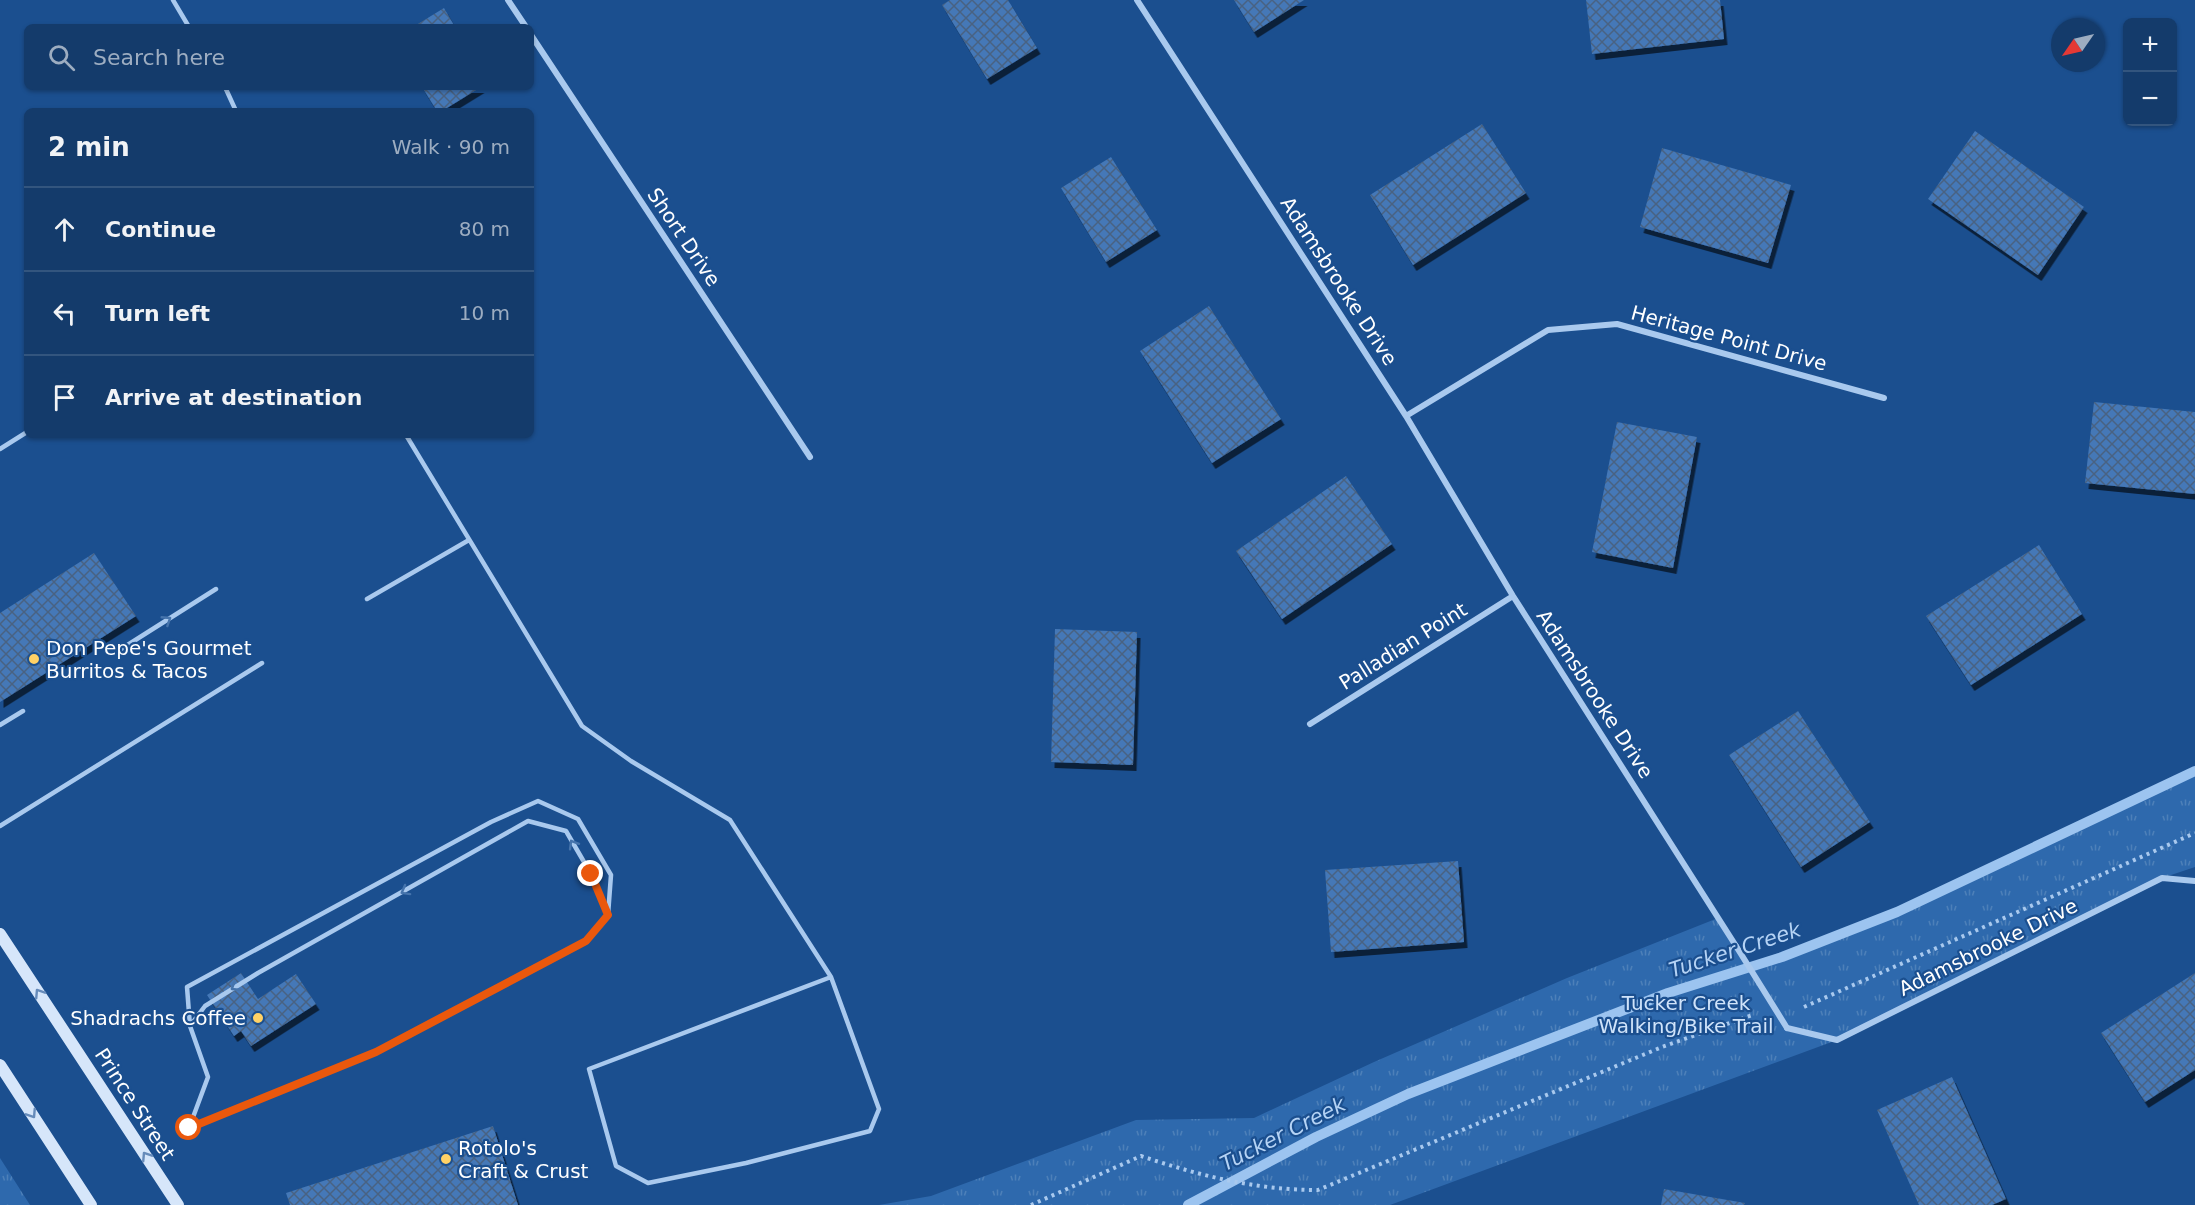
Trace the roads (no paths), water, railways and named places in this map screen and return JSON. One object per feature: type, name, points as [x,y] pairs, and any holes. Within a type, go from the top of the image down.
[{"type":"main road","name":"Prince Street","points":[[0,934],[178,1205]]},
{"type":"main road","points":[[0,1065],[91,1205]]},
{"type":"street","points":[[508,0],[524,24]]},
{"type":"street","name":"Adamsbrooke Drive","points":[[1137,0],[1406,416],[1513,596],[1787,1028],[1837,1040],[2162,878],[2195,881]]},
{"type":"street","name":"Short Drive","points":[[534,40],[810,457]]},
{"type":"street","name":"Heritage Point Drive","points":[[1406,416],[1548,330],[1617,324],[1884,398]]},
{"type":"street","name":"Palladian Point","points":[[1310,724],[1513,596]]},
{"type":"lane","points":[[173,0],[187,24]]},
{"type":"lane","points":[[226,90],[235,108]]},
{"type":"lane","points":[[0,449],[24,434]]},
{"type":"lane","points":[[408,438],[582,726],[631,761],[730,820],[831,976],[879,1109],[870,1131],[746,1163],[648,1183],[616,1166],[589,1069],[831,976]]},
{"type":"lane","points":[[367,599],[469,540]]},
{"type":"lane","points":[[118,651],[216,589]]},
{"type":"lane","points":[[0,826],[262,663]]},
{"type":"lane","points":[[0,725],[23,711]]},
{"type":"lane","points":[[538,801],[578,819],[611,875],[608,915],[586,941],[376,1052],[189,1128],[208,1077],[190,1026],[186,987],[491,822],[538,801]]},
{"type":"lane","points":[[190,1026],[205,1006],[258,973],[528,822],[566,831],[591,874],[608,915]]},
{"type":"waterway","name":"Tucker Creek","points":[[1188,1205],[1316,1137],[1408,1094],[1668,993],[1782,957],[1897,912],[2195,771]]},
{"type":"place","name":"Don Pepe's Gourmet Burritos & Tacos","points":[[34,659]]},
{"type":"place","name":"Shadrachs Coffee","points":[[258,1018]]},
{"type":"place","name":"Rotolo's Craft & Crust","points":[[446,1159]]},
{"type":"park label","name":"Tucker Creek Walking/Bike Trail","points":[[1686,1014]]}]
